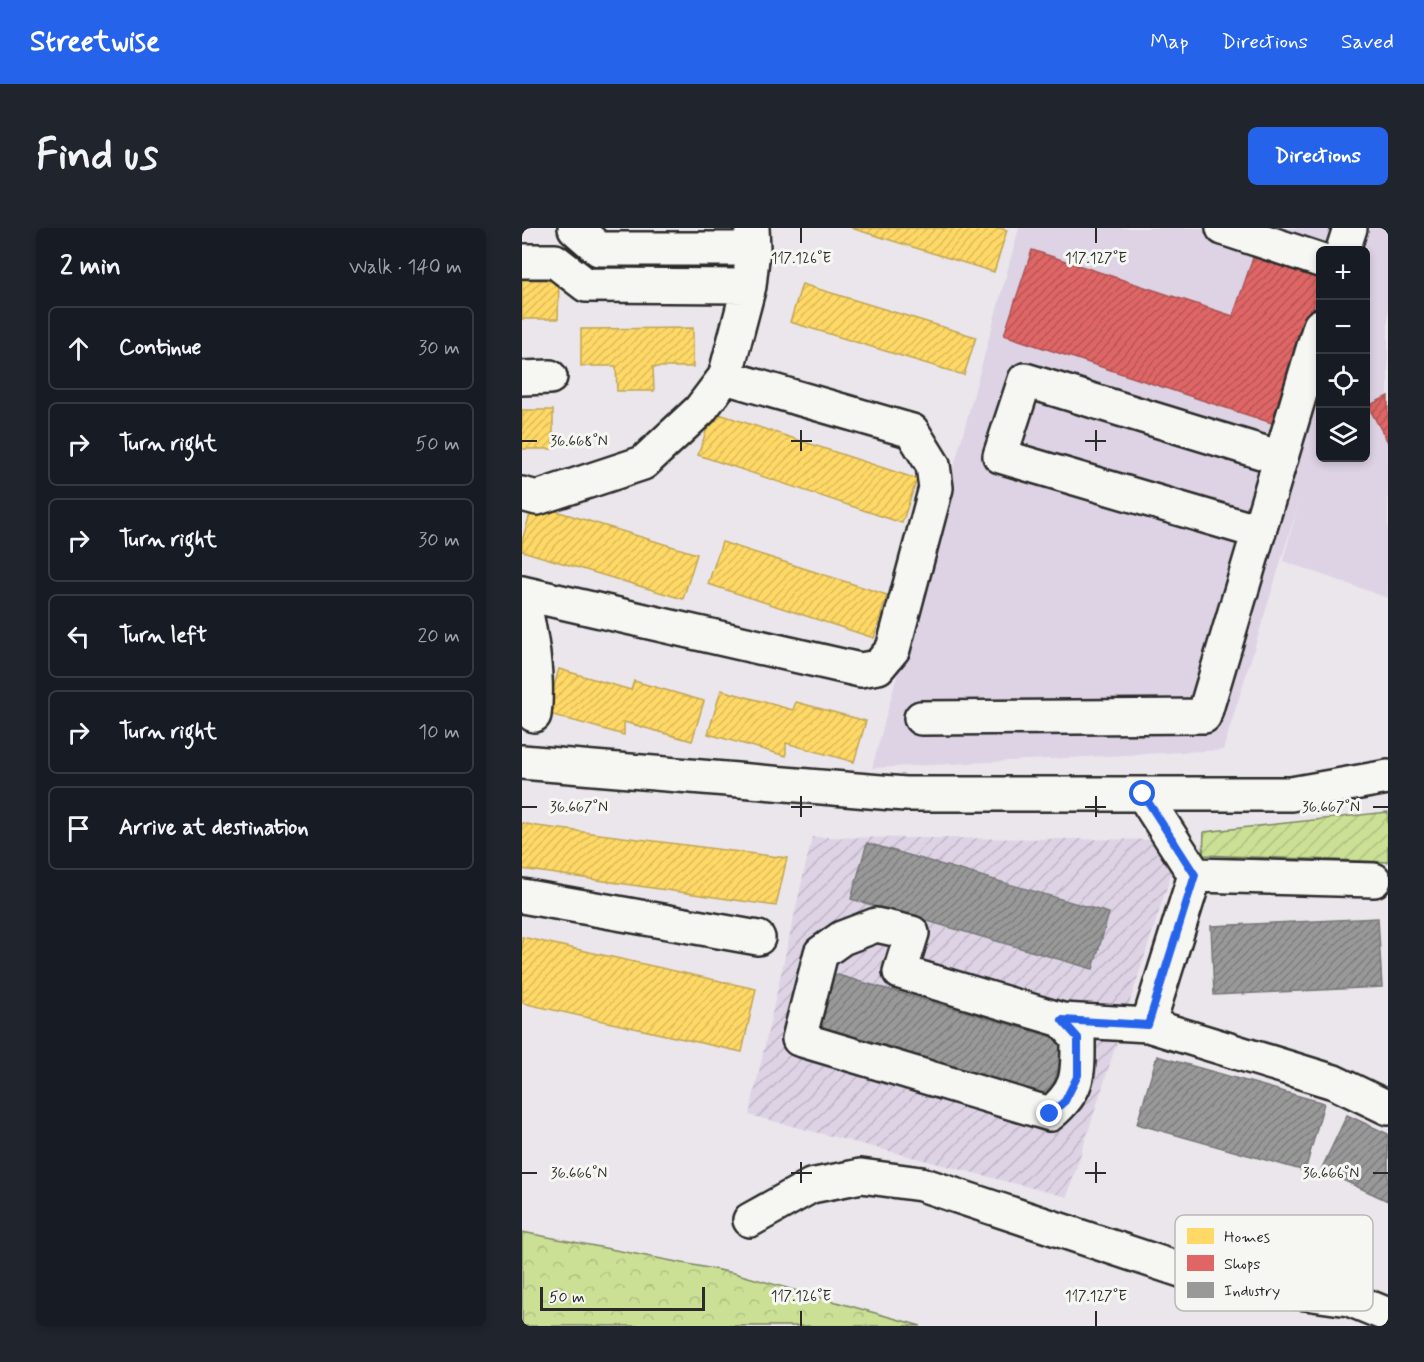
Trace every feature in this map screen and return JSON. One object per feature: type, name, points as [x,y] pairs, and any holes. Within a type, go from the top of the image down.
[{"type":"street","points":[[522,494],[537,498],[643,464],[700,410],[725,377],[749,286],[752,238],[599,249],[575,228]]},
{"type":"street","points":[[1223,228],[1316,259]]},
{"type":"street","points":[[1344,246],[1350,228]]},
{"type":"street","points":[[522,261],[555,261],[586,285],[749,286]]},
{"type":"street","points":[[921,718],[1204,716],[1316,340]]},
{"type":"street","points":[[534,715],[537,697],[531,637],[522,593],[860,670],[878,667],[893,649],[936,488],[933,465],[912,430],[725,377]]},
{"type":"street","points":[[1259,532],[1000,456],[1024,380],[1281,458]]},
{"type":"street","points":[[522,762],[905,794],[1291,794],[1388,777]]},
{"type":"street","points":[[1143,794],[1195,875]]},
{"type":"street","points":[[1195,875],[1374,880]]},
{"type":"street","points":[[1148,1025],[1195,875]]},
{"type":"street","points":[[522,896],[758,938]]},
{"type":"street","points":[[1062,1020],[1078,1038],[1078,1075],[1065,1101],[1050,1114],[799,1039],[821,953],[842,938],[876,925],[912,933],[900,972],[1062,1020],[1148,1025],[1334,1082],[1388,1108]]},
{"type":"street","points":[[750,1220],[811,1186],[861,1176],[921,1184],[1175,1268]]},
{"type":"street","points":[[1373,1309],[1388,1315]]},
{"type":"shaded area","points":[[1019,228],[1388,228],[1388,598],[1283,561],[1299,502],[1223,750],[872,768]]},
{"type":"shaded area","points":[[812,837],[1182,840],[1067,1197],[749,1115]]},
{"type":"green space","points":[[1388,812],[1388,862],[1203,855],[1204,832]]},
{"type":"green space","points":[[522,1232],[734,1273],[921,1326],[522,1326]]},
{"type":"building: Homes","points":[[851,228],[999,228],[1007,230],[994,272]]},
{"type":"building: Homes","points":[[522,280],[559,280],[558,319],[522,319]]},
{"type":"building: Homes","points":[[802,284],[976,337],[964,375],[790,322]]},
{"type":"building: Homes","points":[[693,328],[693,367],[653,367],[654,391],[617,391],[616,366],[581,366],[581,329]]},
{"type":"building: Homes","points":[[522,410],[553,410],[553,449],[522,449]]},
{"type":"building: Homes","points":[[713,412],[917,479],[902,523],[698,455]]},
{"type":"building: Homes","points":[[533,504],[697,554],[683,599],[522,551],[522,541]]},
{"type":"building: Homes","points":[[722,542],[887,595],[874,638],[708,584]]},
{"type":"building: Homes","points":[[559,669],[631,690],[634,681],[704,701],[692,741],[624,722],[624,735],[546,713]]},
{"type":"building: Homes","points":[[721,690],[793,710],[796,702],[866,721],[854,762],[786,743],[786,756],[708,734]]},
{"type":"building: Homes","points":[[522,823],[787,858],[776,906],[522,869]]},
{"type":"building: Homes","points":[[522,937],[756,989],[742,1052],[522,1003]]},
{"type":"building: Shops","points":[[1032,250],[1233,316],[1254,255],[1316,276],[1316,300],[1275,424],[1004,335]]},
{"type":"building: Shops","points":[[1388,396],[1388,442],[1370,410],[1370,405]]},
{"type":"building: Industry","points":[[867,843],[1109,913],[1093,969],[851,899]]},
{"type":"building: Industry","points":[[1378,918],[1382,987],[1214,995],[1211,926]]},
{"type":"building: Industry","points":[[824,971],[1066,1041],[1050,1096],[808,1026]]},
{"type":"building: Industry","points":[[1157,1056],[1324,1103],[1305,1171],[1137,1124]]},
{"type":"building: Industry","points":[[1347,1115],[1388,1134],[1388,1201],[1321,1170]]},
{"type":"route","points":[[1050,1114],[1065,1101],[1078,1075],[1078,1038],[1062,1020],[1148,1025],[1195,875],[1143,794]]}]
